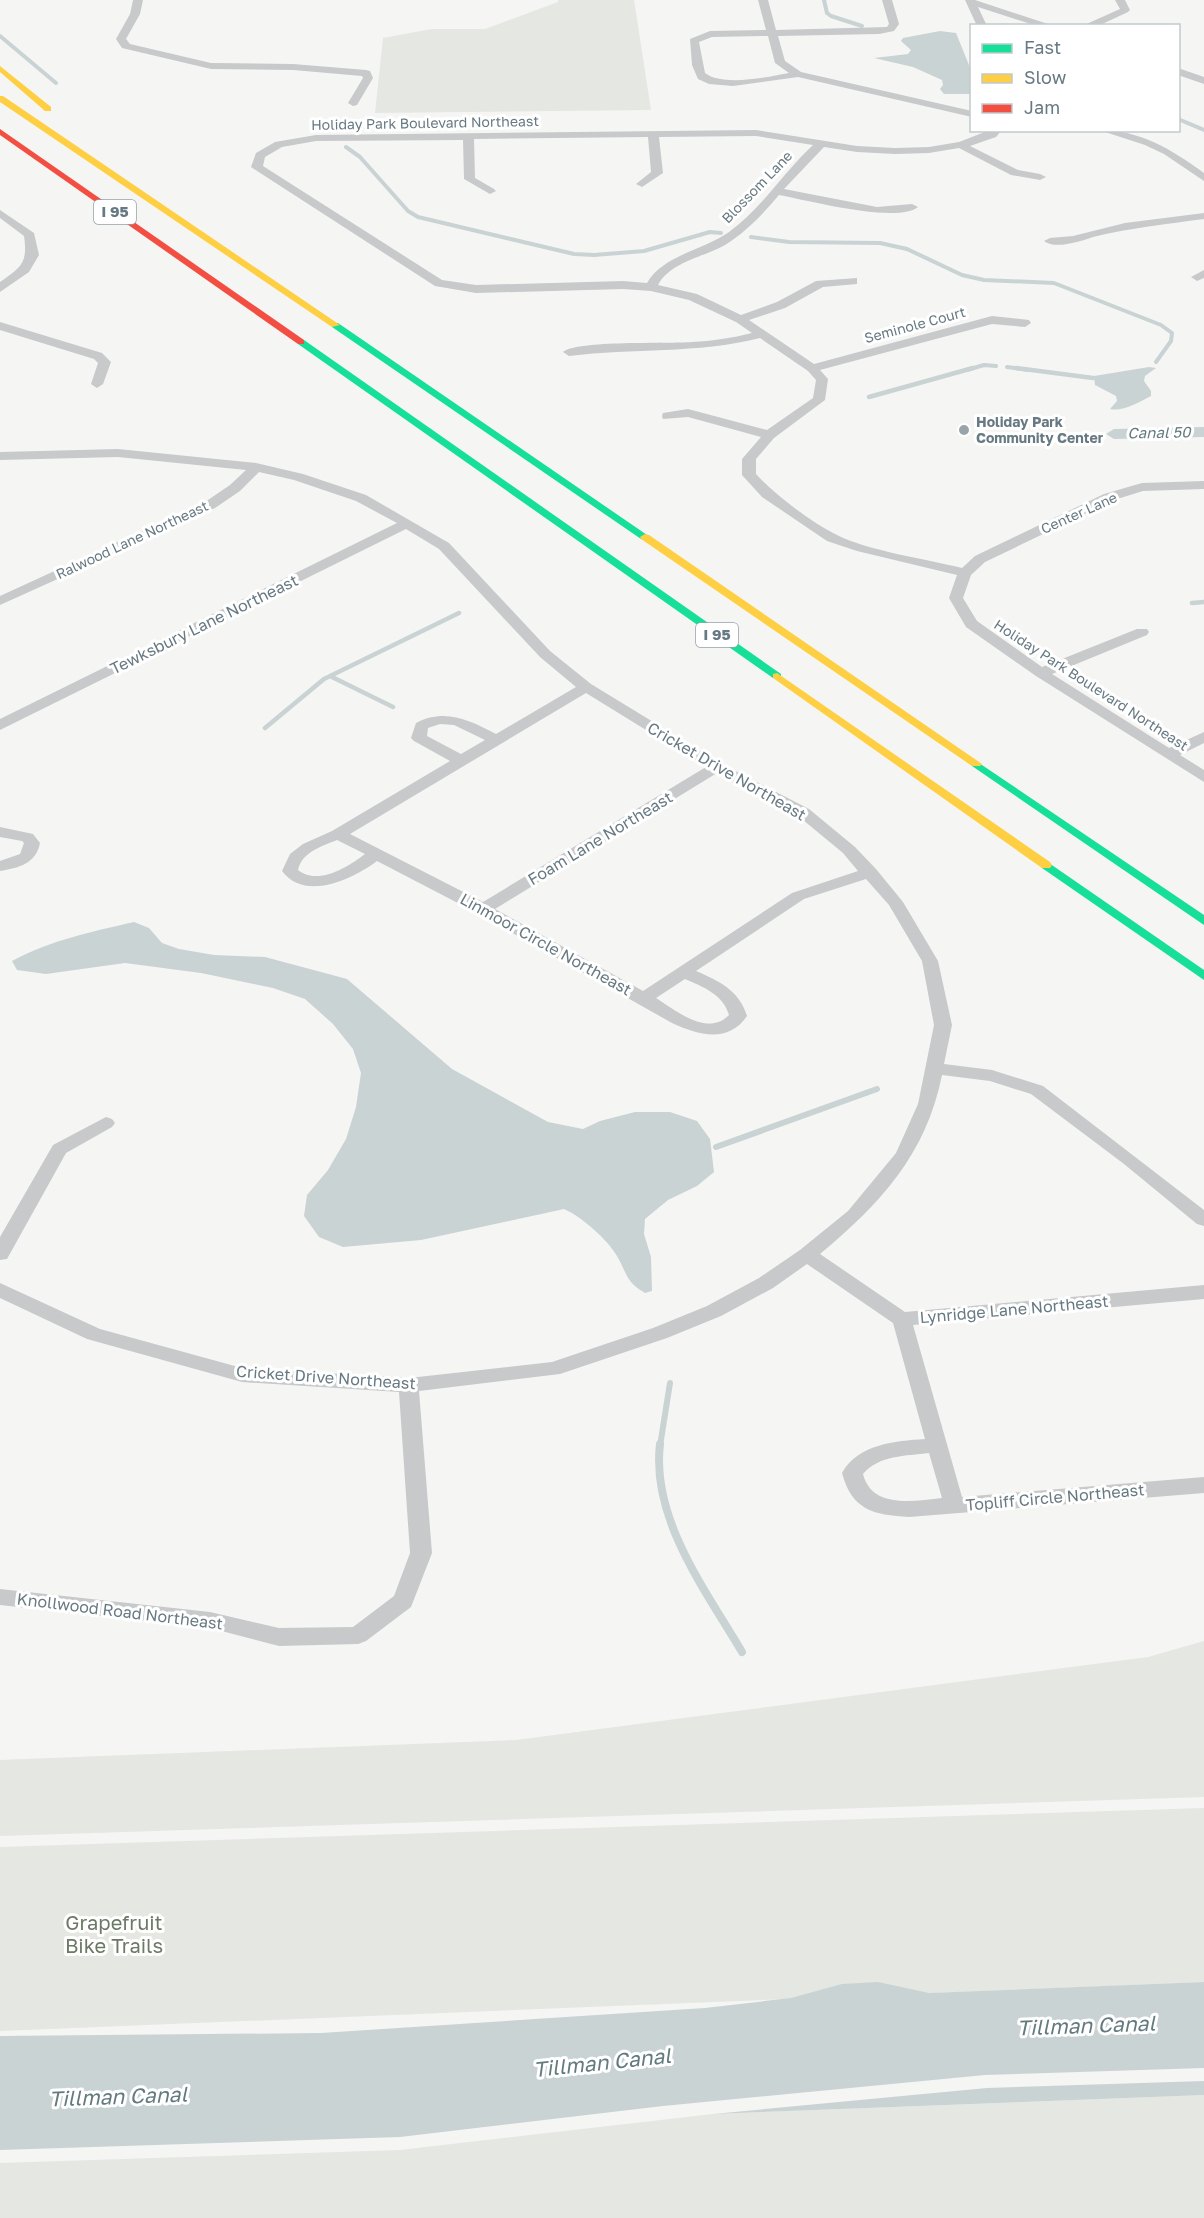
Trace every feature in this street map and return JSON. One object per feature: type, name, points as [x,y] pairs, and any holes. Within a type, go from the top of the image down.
[{"type":"highway","points":[[0,68],[62,120]]},
{"type":"highway","name":"I 95","points":[[0,98],[159,204],[1204,921]]},
{"type":"highway","name":"I 95","points":[[0,131],[1204,976]]},
{"type":"highway","points":[[88,141],[131,176],[159,204]]},
{"type":"highway","points":[[150,253],[169,265],[231,294]]},
{"type":"street","points":[[138,0],[135,14],[121,39],[126,46],[211,66],[293,67],[366,73],[368,78],[353,103]]},
{"type":"street","points":[[763,0],[780,63],[798,74],[970,114]]},
{"type":"street","points":[[798,74],[780,79],[715,82],[703,79],[694,41],[711,34],[879,31],[890,28],[894,24],[887,0]]},
{"type":"street","points":[[1093,24],[1118,15],[1125,10],[1120,0]]},
{"type":"street","points":[[970,1],[981,24]]},
{"type":"street","points":[[970,1],[1043,24]]},
{"type":"street","points":[[1182,72],[1204,68]]},
{"type":"street","points":[[1182,72],[1204,81]]},
{"type":"street","name":"Holiday Park Boulevard Northeast","points":[[812,368],[740,319],[693,297],[651,287],[624,285],[476,289],[439,283],[257,167],[260,155],[279,144],[316,138],[756,133],[846,147],[895,151],[928,150],[962,145],[995,132]]},
{"type":"street","points":[[1111,132],[1149,143],[1168,152],[1204,178]]},
{"type":"street","points":[[795,138],[837,133],[846,147]]},
{"type":"street","points":[[642,184],[657,173],[653,134]]},
{"type":"street","points":[[468,137],[470,179],[490,191]]},
{"type":"street","name":"Blossom Lane","points":[[651,287],[653,280],[663,271],[733,234],[823,142]]},
{"type":"street","points":[[962,145],[1014,173],[1040,177]]},
{"type":"street","points":[[776,192],[878,210],[912,207]]},
{"type":"street","points":[[0,213],[30,235],[33,255],[25,270],[0,288]]},
{"type":"street","points":[[1050,242],[1073,239],[1125,226],[1204,216]]},
{"type":"street","points":[[740,319],[781,305],[820,284],[853,281]]},
{"type":"street","name":"Seminole Court","points":[[812,368],[992,320],[1025,323]]},
{"type":"street","points":[[0,326],[98,356],[105,362],[98,384]]},
{"type":"street","points":[[569,352],[602,347],[710,346],[761,334]]},
{"type":"street","points":[[812,368],[822,380],[819,400],[770,435],[748,459],[749,475],[767,494],[832,538],[862,548],[965,573]]},
{"type":"street","points":[[668,416],[688,413],[770,435]]},
{"type":"street","name":"Cricket Drive Northeast","points":[[0,456],[118,453],[256,467],[298,477],[361,498],[407,523],[444,546],[545,654],[586,687],[717,767],[803,812],[849,849],[895,902],[930,961],[942,1025],[936,1069],[927,1104],[904,1155],[855,1215],[807,1256],[766,1283],[714,1311],[660,1333],[553,1369],[409,1385],[242,1375],[94,1334],[0,1290]]},
{"type":"street","name":"Ralwood Lane Northeast","points":[[0,601],[210,505],[235,488],[256,467]]},
{"type":"street","name":"Center Lane","points":[[965,573],[980,559],[1109,497],[1142,487],[1204,485]]},
{"type":"street","name":"Tewksbury Lane Northeast","points":[[0,725],[407,523]]},
{"type":"street","name":"Holiday Park Boulevard Northeast","points":[[965,573],[956,598],[971,624],[1041,673],[1204,777]]},
{"type":"street","points":[[1041,673],[1142,632]]},
{"type":"street","points":[[376,854],[362,866],[333,877],[303,881],[290,871],[290,863],[315,844],[338,834],[586,687]]},
{"type":"street","points":[[462,761],[419,738],[421,726],[436,719],[454,720],[496,740]]},
{"type":"street","points":[[1169,754],[1204,737]]},
{"type":"street","name":"Foam Lane Northeast","points":[[483,909],[717,767]]},
{"type":"street","points":[[0,832],[27,837],[32,843],[32,851],[24,859],[0,866]]},
{"type":"street","name":"Linmoor Circle Northeast","points":[[338,834],[483,909],[644,998],[798,896],[870,872]]},
{"type":"street","points":[[644,998],[688,1026],[721,1029],[734,1023],[738,1016],[733,1000],[722,991],[684,972]]},
{"type":"street","points":[[936,1069],[992,1076],[1037,1090],[1130,1160],[1204,1220]]},
{"type":"street","points":[[0,1254],[59,1149],[106,1123]]},
{"type":"street","name":"Lynridge Lane Northeast","points":[[807,1256],[902,1319],[1204,1292]]},
{"type":"street","name":"Topliff Circle Northeast","points":[[902,1319],[954,1505],[1204,1485]]},
{"type":"street","name":"Knollwood Road Northeast","points":[[0,1597],[210,1620],[279,1637],[358,1635],[404,1601],[421,1553],[409,1385]]},
{"type":"street","points":[[938,1446],[895,1450],[864,1459],[852,1473],[853,1481],[863,1497],[886,1507],[915,1509],[954,1505]]},
{"type":"green space","points":[[558,0],[634,0],[651,110],[375,113],[383,38],[432,29],[485,29],[558,2]]},
{"type":"green space","points":[[1204,1641],[1204,1797],[0,1836],[0,1760],[516,1740],[1148,1657]]},
{"type":"green space","name":"Grapefruit Bike Trails","points":[[1204,1808],[1204,1982],[0,2031],[0,1847]]},
{"type":"green space","points":[[1204,2095],[1204,2218],[0,2218],[0,2163],[400,2150],[713,2114]]},
{"type":"water","points":[[940,31],[956,33],[970,68],[970,94],[944,94],[940,89],[943,85],[942,80],[913,67],[874,58],[908,54],[911,50],[901,41],[903,38]]},
{"type":"water","points":[[1149,367],[1156,368],[1145,376],[1144,381],[1151,391],[1151,396],[1125,408],[1110,409],[1117,401],[1116,396],[1095,385],[1094,376]]},
{"type":"water","points":[[134,922],[149,928],[162,943],[179,949],[214,955],[265,957],[347,979],[452,1069],[548,1122],[583,1129],[600,1121],[635,1112],[670,1112],[697,1121],[710,1139],[714,1172],[697,1186],[668,1200],[645,1219],[644,1234],[651,1257],[652,1291],[645,1293],[634,1285],[617,1256],[601,1236],[564,1209],[421,1240],[343,1247],[319,1237],[304,1216],[307,1195],[328,1170],[346,1139],[356,1107],[361,1073],[353,1049],[333,1024],[305,999],[273,988],[201,973],[125,963],[46,974],[17,970],[12,961],[56,942]]},
{"type":"water","name":"Tillman Canal","points":[[878,1982],[929,1993],[1204,1982],[1204,2068],[985,2075],[663,2106],[400,2137],[0,2150],[0,2036],[321,2033],[705,2008],[791,1998],[842,1984]]},
{"type":"water","points":[[1204,2081],[1204,2095],[713,2114],[987,2088]]},
{"type":"waterway","points":[[824,0],[827,13],[831,16],[862,26]]},
{"type":"waterway","points":[[0,36],[56,83]]},
{"type":"waterway","points":[[1180,120],[1204,130]]},
{"type":"waterway","points":[[346,147],[360,157],[408,211],[418,217],[574,254],[594,255],[644,251],[710,232],[721,233]]},
{"type":"waterway","points":[[751,237],[789,242],[880,243],[907,249],[962,275],[984,280],[1054,283],[1161,325],[1172,333],[1171,341],[1156,362]]},
{"type":"waterway","points":[[967,370],[984,365],[996,366]]},
{"type":"waterway","points":[[1007,367],[1028,370]]},
{"type":"waterway","points":[[869,397],[973,368]]},
{"type":"waterway","points":[[1016,368],[1093,378]]},
{"type":"waterway","name":"Canal 50","points":[[1114,434],[1204,432]]},
{"type":"waterway","points":[[1192,603],[1204,602]]},
{"type":"waterway","points":[[330,676],[459,613]]},
{"type":"waterway","points":[[265,728],[330,676]]},
{"type":"waterway","points":[[330,676],[393,707]]},
{"type":"waterway","points":[[716,1147],[877,1089]]},
{"type":"waterway","points":[[660,1446],[670,1383]]},
{"type":"waterway","points":[[660,1444],[659,1472],[672,1527],[698,1579],[742,1652]]},
{"type":"traffic: fast","points":[[335,325],[645,537]]},
{"type":"traffic: fast","points":[[301,342],[777,676]]},
{"type":"traffic: fast","points":[[976,764],[1204,921]]},
{"type":"traffic: fast","points":[[1046,865],[1204,976]]},
{"type":"traffic: slow","points":[[0,68],[48,109]]},
{"type":"traffic: slow","points":[[0,98],[335,325]]},
{"type":"traffic: slow","points":[[645,537],[976,764]]},
{"type":"traffic: slow","points":[[777,676],[1046,865]]},
{"type":"traffic: jam","points":[[0,131],[301,342]]},
{"type":"place","name":"Holiday Park Community Center","points":[[964,430]]}]
